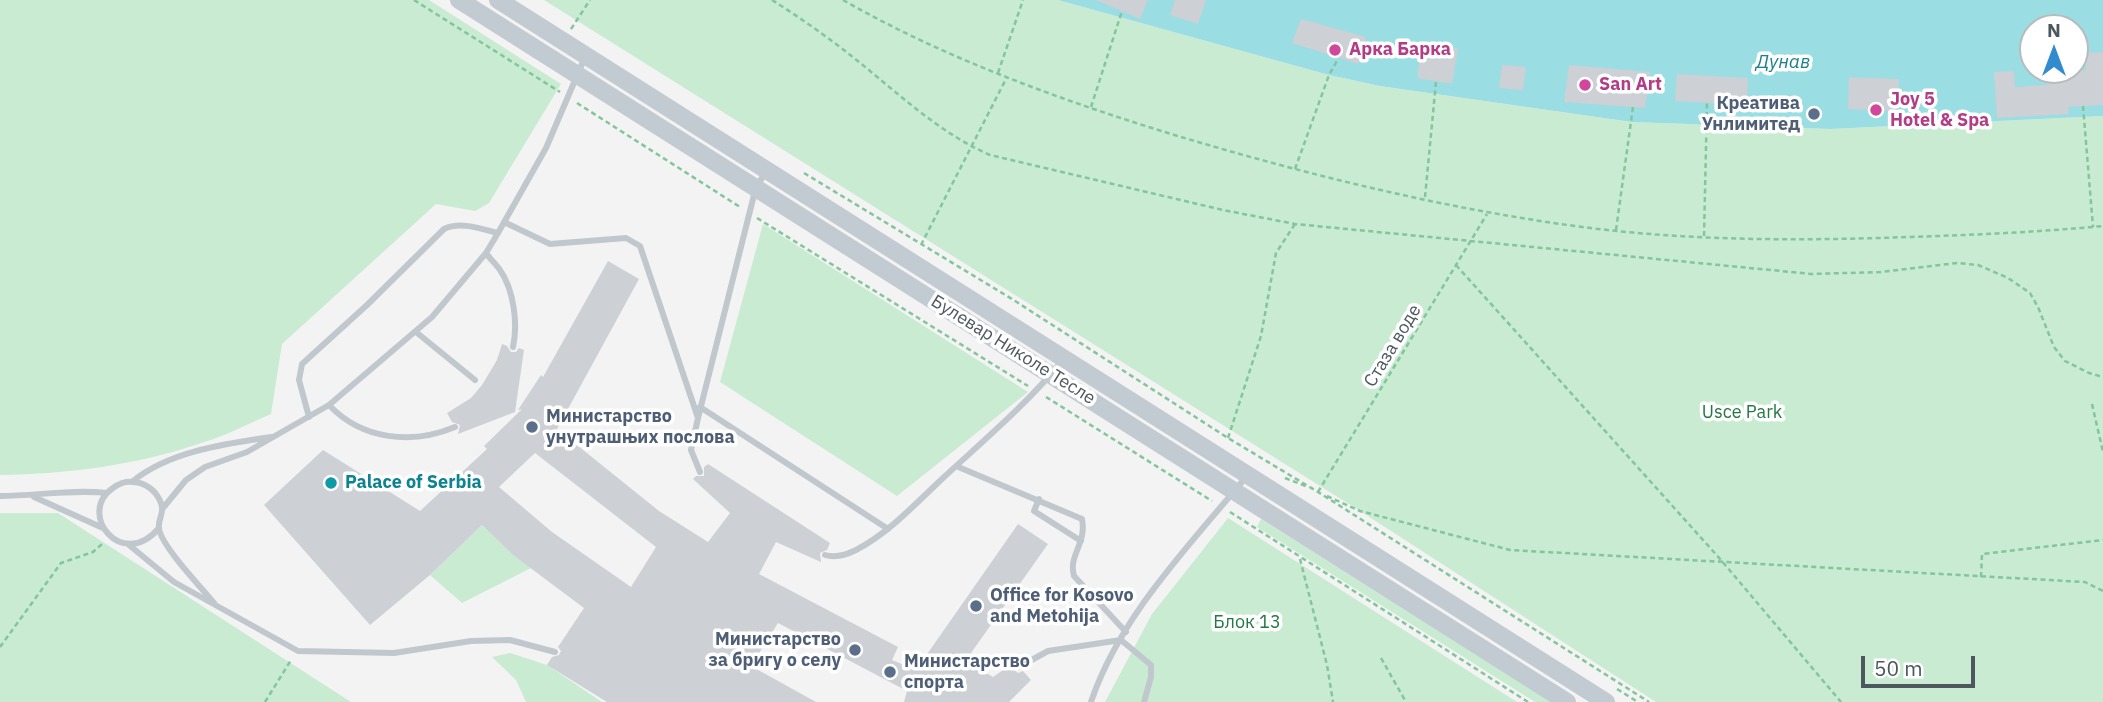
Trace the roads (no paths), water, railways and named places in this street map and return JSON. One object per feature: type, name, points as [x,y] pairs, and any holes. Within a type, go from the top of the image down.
[{"type":"main road","name":"Булевар Николе Тесле","points":[[458,0],[1567,702]]},
{"type":"main road","name":"Булевар Николе Тесле","points":[[498,0],[1606,702]]},
{"type":"lane","points":[[163,508],[155,493],[145,485],[133,481],[121,483],[107,493],[100,506],[99,517],[109,537],[119,543],[129,545],[150,538],[159,528],[163,508],[186,481],[205,467],[247,452],[329,405],[432,317],[485,253],[498,233],[546,148],[585,55]]},
{"type":"lane","points":[[700,472],[691,450],[700,407],[756,187],[767,170]]},
{"type":"lane","points":[[504,222],[550,244],[626,238],[640,246],[698,418]]},
{"type":"lane","points":[[309,417],[299,380],[302,364],[444,229],[461,225],[498,233]]},
{"type":"lane","points":[[485,253],[502,272],[510,296],[515,318],[513,347]]},
{"type":"lane","points":[[416,332],[475,380]]},
{"type":"lane","points":[[825,555],[846,555],[888,528],[1037,391],[1064,358]]},
{"type":"lane","points":[[329,405],[347,421],[382,436],[416,437],[438,434],[455,427]]},
{"type":"lane","points":[[700,407],[888,528]]},
{"type":"lane","points":[[133,481],[149,468],[167,461],[201,451],[276,436]]},
{"type":"lane","points":[[956,466],[1082,519],[1085,532],[1071,567],[1074,576],[1126,632]]},
{"type":"lane","points":[[1091,702],[1098,682],[1126,632],[1181,556],[1247,474]]},
{"type":"lane","points":[[0,496],[32,496],[63,491],[107,493]]},
{"type":"lane","points":[[32,496],[103,527]]},
{"type":"lane","points":[[1039,499],[1034,511],[1081,541]]},
{"type":"lane","points":[[159,528],[170,549],[215,604]]},
{"type":"lane","points":[[129,545],[174,582],[298,651],[394,653],[471,641],[510,640],[555,652]]},
{"type":"lane","points":[[1019,667],[1048,651],[1121,640],[1151,665],[1151,677],[1143,702]]},
{"type":"water","name":"Дунав","points":[[1058,0],[2103,0],[2103,116],[1830,129],[1632,122],[1380,86],[1329,75]]},
{"type":"place","name":"Арка Барка","points":[[1335,50]]},
{"type":"place","name":"San Art","points":[[1585,85]]},
{"type":"place","name":"Joy 5 Hotel & Spa","points":[[1876,110]]},
{"type":"place","name":"Креатива Унлимитед","points":[[1814,114]]},
{"type":"place","name":"Министарство унутрашњих послова","points":[[532,427]]},
{"type":"place","name":"Palace of Serbia","points":[[331,483]]},
{"type":"place","name":"Office for Kosovo and Metohija","points":[[976,606]]},
{"type":"place","name":"Министарство за бригу о селу","points":[[855,650]]},
{"type":"place","name":"Министарство спорта","points":[[890,672]]},
{"type":"park label","name":"Usce Park","points":[[1742,413]]},
{"type":"park label","name":"Блок 13","points":[[1247,623]]}]
